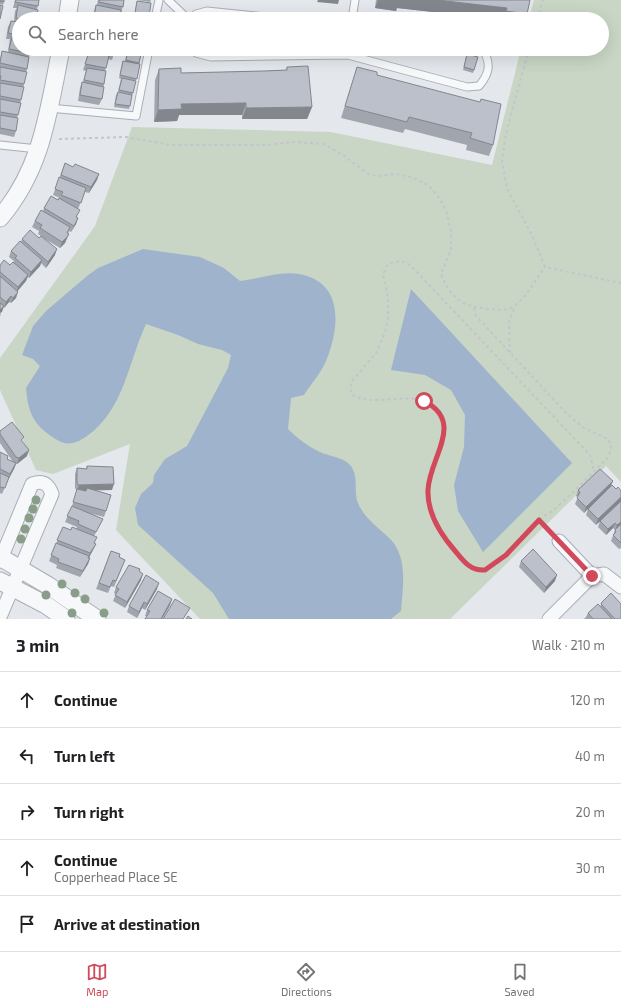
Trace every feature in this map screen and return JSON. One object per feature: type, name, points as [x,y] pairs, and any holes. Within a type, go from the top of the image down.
[{"type":"street","points":[[68,12],[70,0]]},
{"type":"street","points":[[0,218],[23,187],[40,149],[60,56]]},
{"type":"street","points":[[0,617],[6,584],[21,568],[52,494],[50,488],[44,482],[32,484],[0,559],[21,568],[81,606],[97,619]]},
{"type":"street","points":[[559,541],[592,576]]},
{"type":"street","points":[[549,619],[592,576],[604,574],[621,587]]},
{"type":"street","points":[[6,584],[66,619]]},
{"type":"lane","points":[[156,12],[159,0]]},
{"type":"lane","points":[[168,0],[181,12]]},
{"type":"lane","points":[[353,12],[355,0]]},
{"type":"lane","points":[[202,12],[207,10],[224,12]]},
{"type":"lane","points":[[49,108],[136,116],[148,56]]},
{"type":"lane","points":[[207,56],[280,56]]},
{"type":"lane","points":[[352,56],[467,87],[479,86],[486,78],[489,60],[487,56]]},
{"type":"lane","points":[[0,145],[40,149]]},
{"type":"path","points":[[539,12],[543,0]]},
{"type":"path","points":[[527,56],[506,133],[502,162],[507,189],[532,235],[545,267]]},
{"type":"path","points":[[59,140],[126,137],[171,145],[266,145],[311,142],[324,144],[368,174],[377,176],[396,174],[411,177],[428,185],[438,196],[446,210],[451,231],[450,250],[441,274],[446,287],[458,299],[474,308],[500,310],[515,305],[525,296],[545,267]]},
{"type":"path","points":[[474,308],[476,316],[572,419],[584,428],[608,439],[611,444],[611,450],[607,459],[594,472],[559,506],[539,520],[520,542],[495,564],[485,570],[469,567],[451,546],[433,519],[429,507],[429,482],[444,433],[444,422],[440,413],[433,406],[414,399],[404,398],[370,401],[351,394],[351,382],[377,352],[385,332],[388,319],[388,298],[383,275],[386,267],[390,263],[400,261],[407,263],[415,270],[590,455],[594,472]]},
{"type":"path","points":[[545,267],[621,283]]},
{"type":"path","points":[[510,354],[509,322],[515,305]]},
{"type":"path","points":[[539,520],[559,541]]},
{"type":"green space","points":[[534,0],[621,0],[621,482],[606,466],[450,619],[200,619],[116,530],[130,444],[53,474],[36,470],[0,390],[0,358],[95,226],[132,127],[331,132],[492,165],[519,56],[609,56],[609,12],[531,12]]},
{"type":"water","points":[[143,249],[200,257],[224,268],[240,281],[277,274],[299,274],[314,279],[324,286],[331,296],[335,308],[335,321],[331,348],[321,370],[304,395],[291,398],[288,429],[303,442],[316,450],[342,459],[352,467],[360,508],[386,535],[398,551],[403,570],[401,611],[391,619],[229,619],[213,593],[138,525],[135,508],[141,494],[153,483],[154,475],[165,459],[187,446],[228,368],[231,355],[222,350],[198,344],[178,335],[146,324],[124,385],[117,399],[109,413],[87,436],[75,443],[63,443],[47,433],[36,423],[28,404],[26,388],[40,366],[33,359],[22,355],[33,326],[46,311],[98,268]]},
{"type":"water","points":[[411,289],[572,463],[483,552],[458,511],[454,485],[464,447],[465,415],[451,390],[425,375],[391,370]]},
{"type":"building","points":[[16,0],[39,0],[38,6],[15,2]]},
{"type":"building","points":[[99,0],[124,0],[123,7],[99,2]]},
{"type":"building","points":[[437,0],[530,0],[527,12],[506,11],[507,8]]},
{"type":"building","points":[[137,1],[151,3],[150,12],[135,12]]},
{"type":"building","points":[[0,5],[3,6],[0,19]]},
{"type":"building","points":[[18,5],[38,10],[38,12],[17,12]]},
{"type":"building","points":[[96,5],[121,10],[121,12],[95,12]]},
{"type":"building","points":[[11,21],[12,21],[12,34],[8,33]]},
{"type":"building","points":[[12,37],[12,50],[9,49]]},
{"type":"building","points":[[2,51],[12,53],[12,56],[29,57],[27,69],[0,63]]},
{"type":"building","points":[[88,56],[109,56],[106,68],[85,64]]},
{"type":"building","points":[[127,56],[141,56],[139,63],[126,60]]},
{"type":"building","points":[[467,56],[478,57],[474,70],[464,67]]},
{"type":"building","points":[[123,61],[140,64],[137,79],[120,75]]},
{"type":"building","points":[[308,66],[312,107],[246,108],[246,103],[181,104],[182,109],[158,110],[159,69],[181,68],[181,73],[287,70],[287,67]]},
{"type":"building","points":[[0,67],[27,72],[24,84],[0,80]]},
{"type":"building","points":[[357,67],[377,72],[377,75],[480,102],[481,99],[501,104],[493,145],[470,138],[472,133],[409,117],[407,122],[345,106]]},
{"type":"building","points":[[87,68],[106,71],[104,84],[84,80]]},
{"type":"building","points":[[122,78],[136,81],[133,93],[119,90]]},
{"type":"building","points":[[82,82],[104,87],[102,99],[80,95]]},
{"type":"building","points":[[0,83],[24,87],[21,100],[0,96]]},
{"type":"building","points":[[118,92],[132,95],[130,106],[115,104]]},
{"type":"building","points":[[0,99],[21,103],[18,115],[0,112]]},
{"type":"building","points":[[0,115],[18,118],[16,131],[0,128]]},
{"type":"building","points":[[65,163],[73,167],[75,164],[99,174],[91,187],[61,175]]},
{"type":"building","points":[[59,177],[86,188],[81,203],[61,195],[63,192],[55,189]]},
{"type":"building","points":[[51,196],[58,200],[59,198],[80,210],[76,217],[78,218],[74,226],[44,208]]},
{"type":"building","points":[[41,210],[70,227],[67,233],[69,234],[62,242],[40,228],[42,225],[35,221]]},
{"type":"building","points":[[30,230],[39,238],[41,236],[57,249],[48,262],[22,239]]},
{"type":"building","points":[[20,241],[42,260],[31,272],[15,258],[17,256],[11,251]]},
{"type":"building","points":[[4,260],[10,265],[13,262],[28,275],[18,287],[0,272],[0,265]]},
{"type":"building","points":[[0,276],[18,292],[13,298],[11,296],[6,302],[0,297]]},
{"type":"building","points":[[0,303],[4,306],[0,310]]},
{"type":"building","points":[[12,422],[24,437],[21,440],[29,450],[19,458],[16,457],[0,434],[0,431]]},
{"type":"building","points":[[0,452],[8,456],[7,459],[16,463],[10,474],[0,469]]},
{"type":"building","points":[[87,466],[113,467],[114,484],[79,485],[77,483],[77,468],[87,469]]},
{"type":"building","points":[[600,469],[613,481],[586,507],[577,498],[580,492],[578,490]]},
{"type":"building","points":[[0,473],[9,477],[5,488],[0,487]]},
{"type":"building","points":[[612,485],[616,489],[618,487],[621,491],[621,497],[598,519],[588,509]]},
{"type":"building","points":[[87,488],[111,495],[106,511],[73,502],[77,489],[86,491]]},
{"type":"building","points":[[621,501],[621,522],[617,525],[615,523],[608,529],[600,521]]},
{"type":"building","points":[[72,506],[103,519],[96,532],[78,524],[79,521],[67,516]]},
{"type":"building","points":[[621,524],[621,543],[613,535],[616,532],[615,530]]},
{"type":"building","points":[[63,527],[71,530],[72,527],[97,537],[94,543],[96,544],[90,553],[57,540]]},
{"type":"building","points":[[56,543],[89,556],[88,558],[90,558],[83,571],[58,562],[59,559],[51,555]]},
{"type":"building","points":[[533,549],[557,575],[546,587],[521,561]]},
{"type":"building","points":[[111,551],[120,554],[119,557],[125,560],[116,581],[113,580],[110,587],[99,583]]},
{"type":"building","points":[[129,565],[140,569],[139,571],[143,574],[127,602],[115,595],[119,589],[116,587]]},
{"type":"building","points":[[146,575],[159,583],[147,604],[144,602],[139,612],[129,606]]},
{"type":"building","points":[[158,591],[172,599],[161,619],[145,619],[150,611],[147,610]]},
{"type":"building","points":[[611,593],[621,604],[621,619],[615,619],[601,604]]},
{"type":"building","points":[[175,599],[190,608],[183,619],[163,619]]},
{"type":"building","points":[[598,604],[612,619],[593,619],[588,613]]},
{"type":"route","points":[[424,401],[433,406],[440,413],[444,422],[444,433],[428,489],[429,507],[433,519],[460,558],[469,567],[485,570],[506,555],[520,542],[539,520],[592,576]]}]
